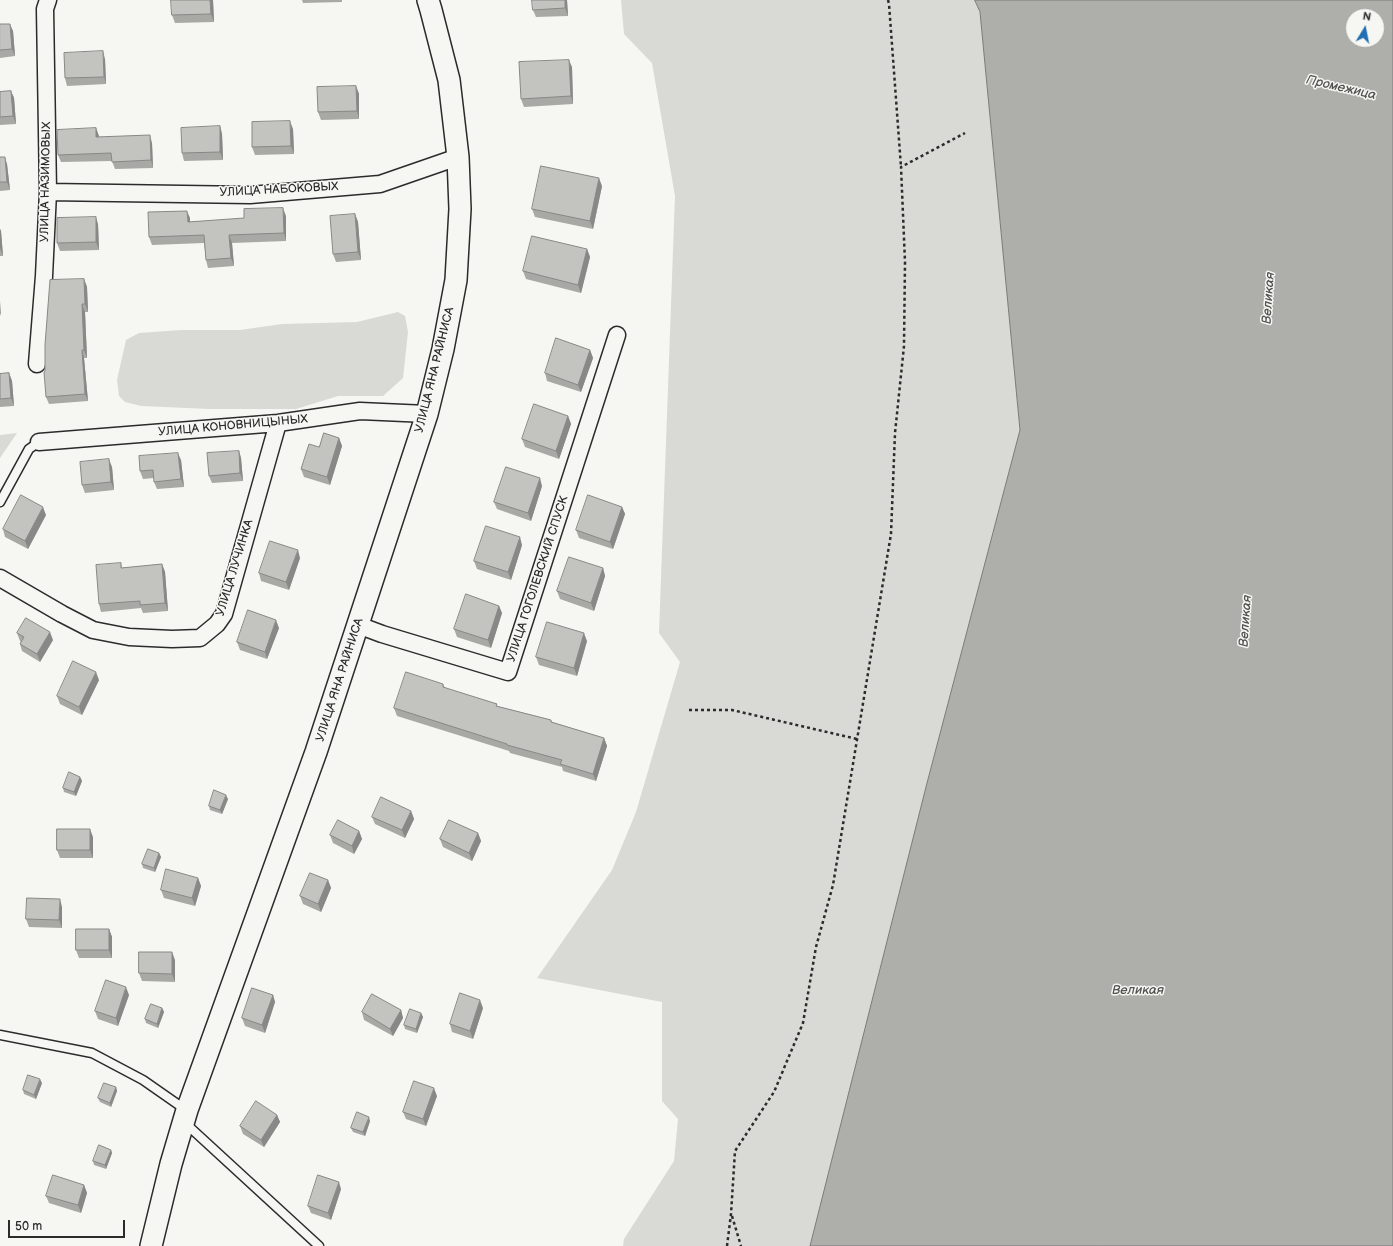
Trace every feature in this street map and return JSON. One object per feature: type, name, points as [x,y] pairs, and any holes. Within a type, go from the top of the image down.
[{"type":"street","name":"УЛИЦА НАЗИМОВЫХ","points":[[37,364],[44,276],[48,192],[45,8],[48,0]]},
{"type":"street","name":"УЛИЦА ЯНА РАЙНИСА","points":[[151,1246],[171,1164],[185,1116],[316,752],[427,414],[443,349],[456,280],[460,209],[458,156],[449,80],[428,0]]},
{"type":"street","name":"УЛИЦА НАБОКОВЫХ","points":[[48,192],[250,194],[380,184],[458,156]]},
{"type":"street","name":"УЛИЦА ГОГОЛЕВСКИЙ СПУСК","points":[[358,625],[382,634],[508,672],[617,335]]},
{"type":"street","name":"УЛИЦА КОНОВНИЦЫНЫХ","points":[[39,442],[278,423],[360,411],[427,414]]},
{"type":"street","name":"УЛИЦА ЛУЧИНКА","points":[[0,578],[93,630],[129,637],[172,639],[200,638],[217,624],[224,614],[278,423]]},
{"type":"lane","points":[[0,502],[29,449],[39,442]]},
{"type":"lane","points":[[0,1035],[92,1053],[143,1080],[185,1116],[319,1246]]},
{"type":"path","points":[[727,1246],[731,1214],[735,1151],[774,1092],[803,1023],[816,947],[833,885],[891,534],[895,433],[904,346],[905,262],[901,167],[890,4],[888,0]]},
{"type":"path","points":[[901,167],[965,132]]},
{"type":"path","points":[[689,710],[732,710],[857,739]]},
{"type":"path","points":[[731,1214],[741,1246]]},
{"type":"shaded area","points":[[621,0],[975,0],[980,12],[1020,430],[927,783],[810,1246],[623,1246],[624,1239],[674,1161],[678,1119],[662,1101],[662,1002],[537,978],[612,870],[636,812],[680,662],[659,633],[675,196],[652,63],[624,34]]},
{"type":"shaded area","points":[[398,312],[405,316],[408,332],[403,378],[383,396],[338,396],[296,409],[210,409],[141,406],[125,402],[119,396],[117,380],[126,340],[139,333],[181,330],[240,330],[282,324],[357,322]]},
{"type":"shaded area","points":[[17,433],[0,458],[0,435]]},
{"type":"water","name":"Великая","points":[[975,0],[1393,0],[1393,1246],[810,1246],[927,783],[1020,430],[980,12]]},
{"type":"building","points":[[171,0],[210,0],[211,14],[172,15]]},
{"type":"building","points":[[532,0],[565,0],[565,8],[533,10]]},
{"type":"building","points":[[0,24],[10,24],[12,49],[0,50]]},
{"type":"building","points":[[103,51],[104,77],[65,78],[64,53]]},
{"type":"building","points":[[569,60],[571,96],[521,99],[519,62]]},
{"type":"building","points":[[356,86],[357,111],[318,112],[317,87]]},
{"type":"building","points":[[11,91],[13,116],[0,117],[0,92]]},
{"type":"building","points":[[290,121],[291,146],[252,147],[252,122]]},
{"type":"building","points":[[220,126],[220,152],[182,153],[181,128]]},
{"type":"building","points":[[96,128],[96,137],[150,135],[151,160],[112,162],[111,153],[58,155],[57,130]]},
{"type":"building","points":[[0,157],[5,157],[7,182],[0,182]]},
{"type":"building","points":[[541,166],[599,178],[590,221],[532,209]]},
{"type":"building","points":[[283,208],[284,233],[229,235],[231,258],[206,260],[204,235],[149,237],[148,212],[187,211],[188,222],[244,218],[244,209]]},
{"type":"building","points":[[355,214],[358,252],[333,254],[330,216]]},
{"type":"building","points":[[96,217],[96,242],[57,243],[57,218]]},
{"type":"building","points":[[532,236],[587,249],[578,285],[523,271]]},
{"type":"building","points":[[84,279],[85,304],[82,304],[84,350],[82,350],[85,394],[46,397],[44,372],[50,280]]},
{"type":"building","points":[[556,338],[590,350],[578,385],[545,373]]},
{"type":"building","points":[[9,373],[11,398],[0,399],[0,374]]},
{"type":"building","points":[[534,404],[568,416],[556,451],[522,439]]},
{"type":"building","points":[[324,433],[339,438],[327,477],[301,469],[309,444],[319,447]]},
{"type":"building","points":[[239,451],[240,473],[209,476],[207,453]]},
{"type":"building","points":[[178,453],[181,479],[154,482],[153,470],[140,471],[139,456]]},
{"type":"building","points":[[109,459],[111,482],[82,485],[80,462]]},
{"type":"building","points":[[506,467],[540,478],[528,513],[494,502]]},
{"type":"building","points":[[21,495],[43,507],[25,541],[3,529]]},
{"type":"building","points":[[588,495],[622,507],[610,542],[576,530]]},
{"type":"building","points":[[486,526],[520,537],[508,572],[474,561]]},
{"type":"building","points":[[270,541],[298,550],[286,582],[259,573]]},
{"type":"building","points":[[569,557],[603,568],[591,603],[557,591]]},
{"type":"building","points":[[121,563],[121,568],[162,564],[165,603],[140,605],[140,601],[99,604],[96,565]]},
{"type":"building","points":[[466,594],[499,606],[488,640],[454,629]]},
{"type":"building","points":[[248,610],[276,620],[265,652],[237,642]]},
{"type":"building","points":[[26,618],[50,632],[37,654],[20,644],[24,637],[17,633]]},
{"type":"building","points":[[547,622],[584,633],[574,668],[536,657]]},
{"type":"building","points":[[73,661],[96,672],[79,707],[57,696]]},
{"type":"building","points":[[406,672],[443,684],[443,687],[497,704],[496,706],[551,720],[551,722],[604,738],[593,774],[560,764],[562,760],[507,745],[394,708]]},
{"type":"building","points":[[69,772],[80,777],[74,792],[63,788]]},
{"type":"building","points":[[214,790],[226,795],[220,810],[209,806]]},
{"type":"building","points":[[381,797],[411,811],[402,830],[372,817]]},
{"type":"building","points":[[338,820],[359,831],[352,846],[330,835]]},
{"type":"building","points":[[449,820],[478,833],[469,853],[440,839]]},
{"type":"building","points":[[57,829],[90,829],[90,850],[57,850]]},
{"type":"building","points":[[148,849],[159,853],[154,868],[142,864]]},
{"type":"building","points":[[166,869],[198,878],[192,898],[161,890]]},
{"type":"building","points":[[310,873],[328,880],[318,904],[300,896]]},
{"type":"building","points":[[27,898],[60,899],[59,920],[26,919]]},
{"type":"building","points":[[76,929],[109,929],[109,950],[76,950]]},
{"type":"building","points":[[139,952],[172,952],[172,974],[139,973]]},
{"type":"building","points":[[106,980],[126,987],[116,1018],[95,1011]]},
{"type":"building","points":[[252,988],[273,995],[262,1025],[242,1018]]},
{"type":"building","points":[[460,993],[480,1000],[470,1031],[450,1024]]},
{"type":"building","points":[[372,994],[401,1010],[390,1029],[362,1012]]},
{"type":"building","points":[[151,1004],[162,1008],[157,1024],[145,1019]]},
{"type":"building","points":[[410,1009],[421,1013],[416,1029],[404,1025]]},
{"type":"building","points":[[28,1075],[40,1079],[34,1095],[23,1090]]},
{"type":"building","points":[[414,1081],[434,1088],[423,1119],[403,1112]]},
{"type":"building","points":[[104,1083],[116,1087],[110,1103],[98,1098]]},
{"type":"building","points":[[256,1101],[277,1115],[261,1140],[240,1126]]},
{"type":"building","points":[[357,1112],[369,1117],[363,1132],[351,1128]]},
{"type":"building","points":[[99,1145],[111,1150],[105,1165],[93,1161]]},
{"type":"building","points":[[53,1175],[84,1185],[78,1205],[46,1196]]},
{"type":"building","points":[[318,1175],[339,1182],[328,1213],[308,1206]]},
{"type":"water label","name":"Промежица","points":[[1341,88]]}]
